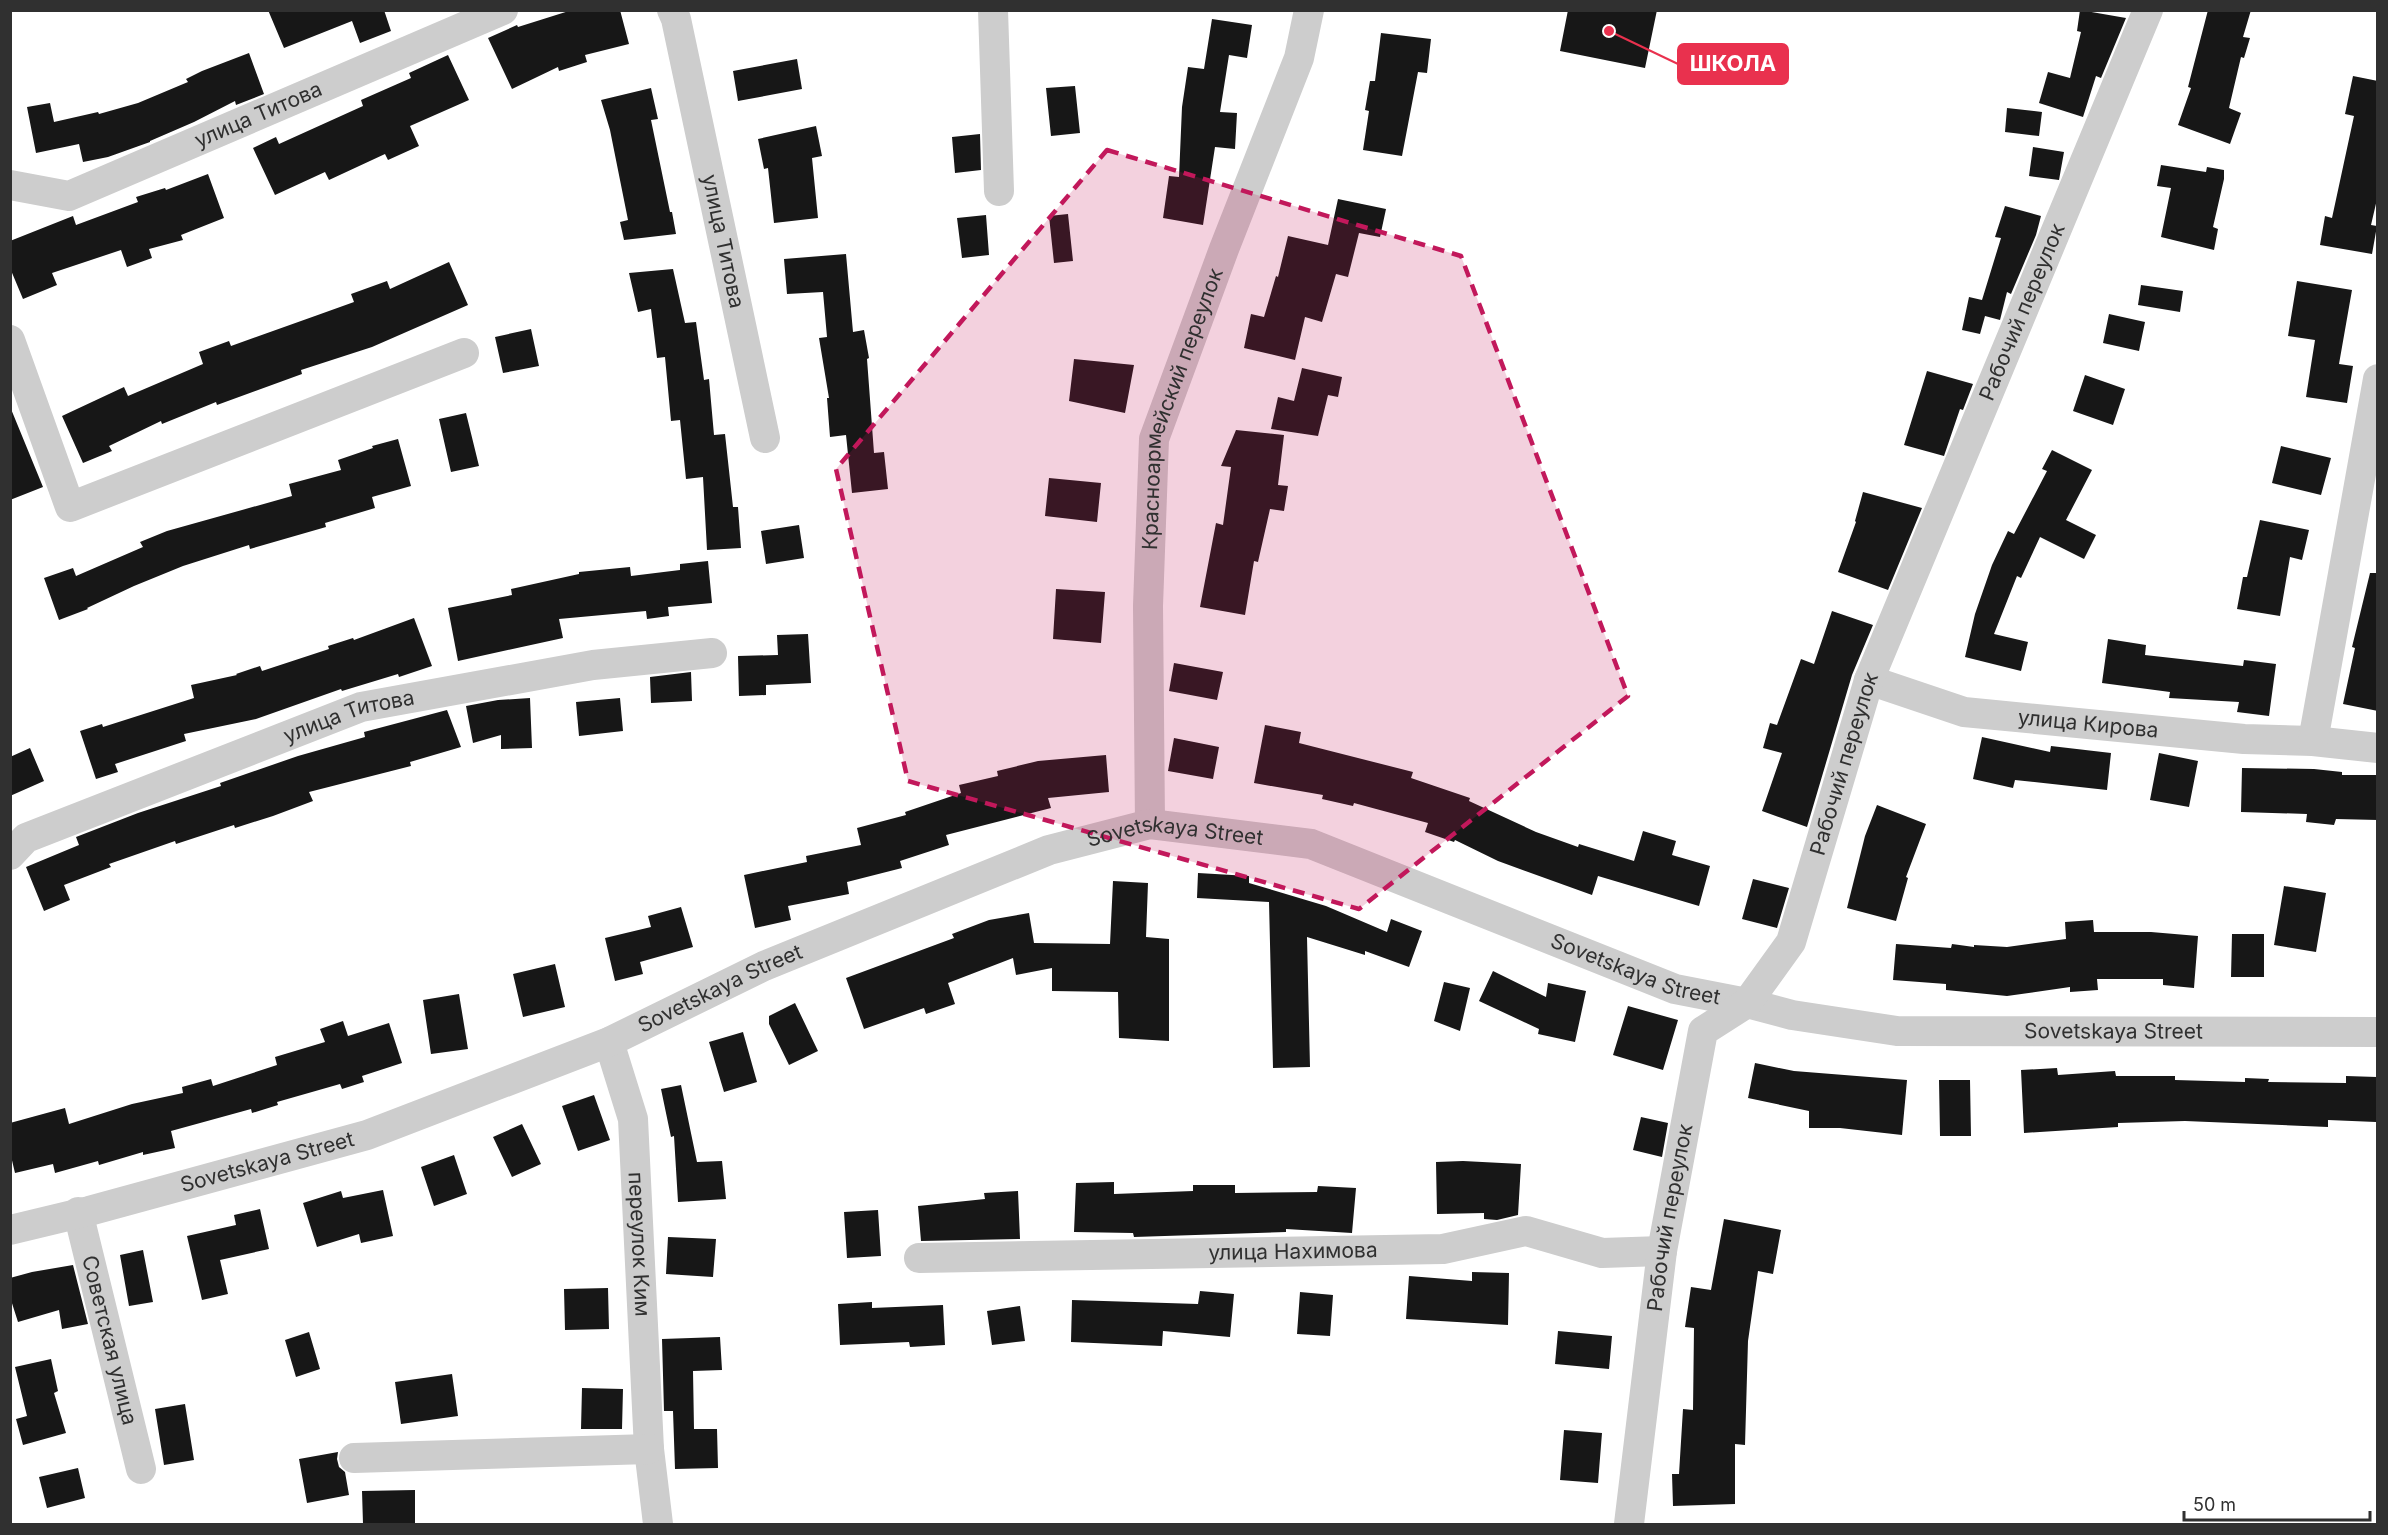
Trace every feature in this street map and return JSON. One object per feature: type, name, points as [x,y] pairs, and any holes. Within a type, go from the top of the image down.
[{"type":"street","name":"улица Титова","points":[[10,185],[69,196],[503,10]]},
{"type":"street","name":"улица Титова","points":[[672,10],[676,19],[765,438]]},
{"type":"street","points":[[993,10],[999,191]]},
{"type":"street","name":"Красноармейский переулок","points":[[1150,824],[1148,606],[1154,439],[1224,249],[1299,58],[1309,10]]},
{"type":"street","name":"Рабочий переулок","points":[[1629,1524],[1662,1251],[1703,1031],[1747,1003],[1791,942],[1869,680],[2148,10]]},
{"type":"street","points":[[10,340],[70,507],[464,353]]},
{"type":"street","points":[[2313,741],[2378,379]]},
{"type":"street","name":"улица Титова","points":[[10,855],[26,838],[361,707],[593,665],[712,654]]},
{"type":"street","name":"улица Кирова","points":[[1869,680],[1964,712],[2244,739],[2313,741],[2378,748]]},
{"type":"street","name":"Sovetskaya Street","points":[[10,1230],[89,1211],[368,1135],[609,1042],[764,966],[1049,850],[1150,824],[1311,844],[1675,989],[1747,1003],[1792,1015],[1897,1031],[2378,1032]]},
{"type":"street","name":"переулок Ким","points":[[609,1042],[633,1119],[649,1449],[658,1524]]},
{"type":"street","name":"Советская улица","points":[[78,1212],[141,1469]]},
{"type":"street","name":"улица Нахимова","points":[[919,1258],[1443,1250],[1526,1231],[1602,1253],[1662,1251]]},
{"type":"street","points":[[354,1458],[649,1449]]},
{"type":"highlighted area","points":[[1107,150],[1461,256],[1628,696],[1359,909],[908,781],[836,469]]},
{"type":"building","points":[[268,10],[384,10],[391,31],[360,43],[352,21],[284,48]]},
{"type":"building","points":[[572,10],[620,10],[629,44],[585,55],[587,62],[559,71],[558,67],[512,89],[488,38],[517,25],[518,27]]},
{"type":"building","points":[[1568,10],[1657,10],[1645,68],[1560,51]]},
{"type":"building","points":[[2080,10],[2126,18],[2101,78],[2096,76],[2083,117],[2039,103],[2048,72],[2070,78],[2081,32],[2077,31]]},
{"type":"building","points":[[2208,10],[2251,10],[2243,37],[2250,38],[2244,58],[2241,57],[2229,108],[2241,113],[2230,144],[2178,125],[2191,88],[2188,87]]},
{"type":"building","points":[[1212,19],[1252,25],[1247,58],[1229,55],[1220,112],[1237,113],[1235,149],[1215,147],[1203,225],[1163,218],[1169,176],[1179,177],[1182,107],[1188,67],[1204,69]]},
{"type":"building","points":[[1381,33],[1431,39],[1427,73],[1418,72],[1402,156],[1363,150],[1369,111],[1365,110],[1370,81],[1375,81]]},
{"type":"building","points":[[249,53],[264,94],[236,105],[235,101],[150,142],[108,157],[83,162],[79,144],[36,153],[27,107],[50,103],[54,122],[98,112],[99,114],[138,103],[188,82],[186,79],[202,71]]},
{"type":"building","points":[[448,55],[469,100],[410,126],[419,146],[388,160],[385,154],[329,180],[325,172],[275,195],[253,148],[276,137],[279,144],[363,106],[361,100],[411,78],[409,73]]},
{"type":"building","points":[[797,59],[802,89],[738,101],[733,71]]},
{"type":"building","points":[[2353,76],[2378,81],[2378,195],[2371,225],[2377,226],[2372,254],[2320,245],[2325,216],[2332,218],[2354,116],[2345,114]]},
{"type":"building","points":[[1075,86],[1080,133],[1051,136],[1046,88]]},
{"type":"building","points":[[651,88],[658,119],[651,120],[676,234],[624,240],[620,222],[628,220],[610,130],[601,100]]},
{"type":"building","points":[[2007,108],[2042,112],[2039,136],[2005,132]]},
{"type":"building","points":[[816,126],[822,156],[812,158],[818,218],[774,223],[768,168],[764,169],[758,139]]},
{"type":"building","points":[[980,134],[981,170],[955,173],[952,137]]},
{"type":"building","points":[[2033,147],[2064,152],[2059,180],[2029,176]]},
{"type":"building","points":[[2161,165],[2206,172],[2207,167],[2224,170],[2213,227],[2218,229],[2214,250],[2161,237],[2171,188],[2157,186]]},
{"type":"building","points":[[208,174],[224,218],[181,235],[183,240],[149,249],[152,258],[127,267],[121,250],[52,273],[57,285],[23,299],[10,268],[10,241],[73,216],[76,225],[138,202],[136,197],[165,188],[166,190]]},
{"type":"building","points":[[1338,199],[1386,209],[1380,237],[1359,233],[1348,277],[1336,274],[1322,322],[1305,317],[1295,360],[1244,348],[1251,314],[1264,317],[1276,276],[1278,277],[1288,236],[1328,245]]},
{"type":"building","points":[[2005,206],[2041,216],[2036,235],[2011,294],[2007,292],[2000,320],[1985,316],[1980,334],[1962,330],[1969,297],[1982,300],[2001,238],[1995,237]]},
{"type":"building","points":[[1068,214],[1073,261],[1054,263],[1049,216]]},
{"type":"building","points":[[986,215],[989,255],[962,258],[957,218]]},
{"type":"building","points":[[846,254],[853,332],[864,330],[869,358],[867,359],[874,453],[884,452],[888,489],[852,493],[846,435],[830,437],[827,398],[829,398],[819,338],[827,337],[823,292],[787,294],[784,259]]},
{"type":"building","points":[[449,262],[468,305],[372,347],[301,370],[302,374],[217,405],[216,402],[162,424],[161,421],[109,446],[112,451],[83,463],[62,416],[124,387],[128,396],[203,364],[199,352],[229,341],[231,346],[354,302],[351,294],[387,281],[390,289]]},
{"type":"building","points":[[673,269],[685,323],[696,322],[704,380],[709,379],[714,435],[725,434],[733,507],[738,507],[741,548],[707,550],[703,477],[686,479],[680,420],[671,421],[665,357],[657,358],[651,309],[638,312],[629,273]]},
{"type":"building","points":[[2297,281],[2352,290],[2339,364],[2353,366],[2347,403],[2306,397],[2315,340],[2288,336]]},
{"type":"building","points":[[2141,285],[2183,291],[2180,312],[2138,305]]},
{"type":"building","points":[[2109,314],[2145,322],[2139,351],[2103,343]]},
{"type":"building","points":[[531,329],[539,366],[503,373],[495,337]]},
{"type":"building","points":[[1074,359],[1134,365],[1125,413],[1069,401]]},
{"type":"building","points":[[1302,368],[1342,377],[1338,397],[1328,395],[1318,436],[1271,429],[1278,397],[1294,401]]},
{"type":"building","points":[[1927,371],[1973,384],[1963,410],[1960,409],[1944,456],[1904,445]]},
{"type":"building","points":[[2085,375],[2125,389],[2113,425],[2073,411]]},
{"type":"building","points":[[10,410],[43,487],[10,500]]},
{"type":"building","points":[[466,413],[479,466],[451,472],[439,419]]},
{"type":"building","points":[[1236,430],[1284,435],[1278,485],[1288,486],[1284,511],[1270,509],[1258,562],[1254,561],[1245,615],[1200,607],[1216,523],[1223,525],[1231,467],[1221,466]]},
{"type":"building","points":[[398,439],[411,486],[372,497],[375,508],[325,523],[326,527],[250,549],[249,545],[183,566],[59,620],[44,578],[73,568],[76,576],[143,547],[140,542],[167,531],[292,496],[289,484],[341,470],[338,460],[373,448],[372,446]]},
{"type":"building","points":[[2281,446],[2331,458],[2321,495],[2272,483]]},
{"type":"building","points":[[2052,450],[2092,470],[2066,520],[2096,535],[2084,559],[2040,537],[2021,578],[2017,576],[1994,634],[2028,642],[2021,671],[1965,657],[1975,614],[1992,565],[2008,531],[2014,534],[2047,471],[2042,469]]},
{"type":"building","points":[[1049,478],[1101,483],[1097,522],[1045,516]]},
{"type":"building","points":[[1863,492],[1922,508],[1888,590],[1838,572],[1856,522]]},
{"type":"building","points":[[2260,520],[2309,530],[2302,560],[2290,557],[2280,616],[2237,609],[2243,577],[2247,577]]},
{"type":"building","points":[[799,525],[804,558],[766,564],[761,531]]},
{"type":"building","points":[[708,561],[712,603],[668,607],[669,616],[647,619],[646,611],[559,619],[563,638],[458,661],[448,608],[512,595],[511,589],[579,574],[579,572],[630,567],[631,576],[680,570],[680,564]]},
{"type":"building","points":[[2370,573],[2378,573],[2378,711],[2343,704],[2355,648],[2352,647]]},
{"type":"building","points":[[1056,589],[1105,592],[1101,643],[1053,639]]},
{"type":"building","points":[[1832,611],[1873,625],[1852,675],[1807,827],[1762,811],[1782,753],[1763,748],[1770,723],[1777,725],[1801,659],[1814,664]]},
{"type":"building","points":[[414,618],[432,666],[399,677],[398,674],[342,691],[341,689],[256,719],[184,734],[186,741],[115,764],[118,772],[96,779],[80,731],[102,724],[103,727],[194,698],[191,685],[237,675],[260,666],[262,671],[329,649],[328,646],[353,638],[354,640]]},
{"type":"building","points":[[808,634],[811,683],[766,685],[766,695],[739,696],[738,656],[778,655],[777,635]]},
{"type":"building","points":[[2108,639],[2146,645],[2145,655],[2243,666],[2244,660],[2276,664],[2269,716],[2237,712],[2239,702],[2169,698],[2170,692],[2102,683]]},
{"type":"building","points":[[1174,663],[1223,672],[1217,700],[1169,691]]},
{"type":"building","points":[[691,672],[692,701],[651,703],[650,677]]},
{"type":"building","points":[[530,698],[532,748],[501,749],[501,735],[473,743],[466,706],[498,700]]},
{"type":"building","points":[[620,698],[623,731],[579,736],[576,702]]},
{"type":"building","points":[[447,710],[461,747],[410,762],[411,766],[309,792],[313,801],[273,816],[235,828],[234,825],[176,844],[175,841],[109,864],[111,867],[64,885],[70,900],[44,911],[26,867],[79,845],[76,837],[298,756],[365,737],[364,732]]},
{"type":"building","points":[[1265,725],[1301,732],[1299,743],[1413,772],[1411,778],[1470,798],[1469,801],[1536,832],[1578,847],[1579,844],[1634,861],[1643,831],[1676,841],[1672,855],[1710,866],[1699,906],[1598,876],[1592,895],[1498,861],[1455,840],[1454,842],[1425,832],[1428,823],[1354,803],[1353,806],[1322,799],[1323,795],[1254,783]]},
{"type":"building","points":[[1982,737],[2050,752],[2051,746],[2111,753],[2107,790],[2015,780],[2013,788],[1973,779]]},
{"type":"building","points":[[1174,738],[1219,747],[1213,779],[1168,771]]},
{"type":"building","points":[[30,748],[44,781],[10,796],[10,757]]},
{"type":"building","points":[[2159,753],[2198,761],[2189,807],[2150,800]]},
{"type":"building","points":[[1106,755],[1109,792],[1048,798],[1051,808],[946,835],[949,845],[900,861],[902,868],[847,882],[849,894],[788,906],[791,920],[755,928],[744,875],[807,862],[806,856],[861,845],[857,828],[906,815],[905,812],[961,793],[959,785],[998,776],[997,771],[1038,761]]},
{"type":"building","points":[[2242,768],[2314,769],[2342,772],[2342,775],[2378,775],[2378,820],[2336,819],[2334,825],[2306,822],[2307,814],[2241,812]]},
{"type":"building","points":[[1877,805],[1926,824],[1906,877],[1908,878],[1896,921],[1847,908],[1865,836]]},
{"type":"building","points":[[1198,873],[1249,876],[1249,883],[1326,906],[1387,932],[1391,919],[1422,931],[1409,967],[1365,951],[1365,955],[1307,937],[1310,1067],[1273,1068],[1269,902],[1197,898]]},
{"type":"building","points":[[1753,879],[1789,888],[1777,928],[1742,919]]},
{"type":"building","points":[[1113,881],[1148,883],[1146,937],[1169,939],[1169,1041],[1119,1038],[1118,992],[1052,991],[1052,968],[1016,975],[1013,958],[948,983],[955,1004],[926,1014],[924,1008],[864,1029],[846,978],[954,938],[952,934],[989,920],[1029,913],[1034,943],[1110,944]]},
{"type":"building","points":[[2284,886],[2326,893],[2316,952],[2274,945]]},
{"type":"building","points":[[681,907],[693,947],[640,962],[643,974],[615,981],[605,938],[651,927],[648,916]]},
{"type":"building","points":[[2093,920],[2094,932],[2151,932],[2198,936],[2194,988],[2163,985],[2163,979],[2097,979],[2098,990],[2070,992],[2070,987],[2007,996],[1946,990],[1946,984],[1893,980],[1896,944],[1951,948],[1952,944],[2007,947],[2066,939],[2065,922]]},
{"type":"building","points":[[2232,934],[2264,934],[2264,977],[2231,977]]},
{"type":"building","points":[[555,964],[565,1007],[523,1017],[513,974]]},
{"type":"building","points":[[1493,971],[1546,997],[1548,983],[1586,991],[1575,1042],[1538,1034],[1539,1029],[1479,1001]]},
{"type":"building","points":[[1444,982],[1470,988],[1460,1031],[1434,1021]]},
{"type":"building","points":[[459,994],[468,1049],[431,1054],[423,1000]]},
{"type":"building","points":[[795,1003],[818,1051],[789,1065],[769,1024],[769,1016]]},
{"type":"building","points":[[1628,1006],[1678,1020],[1663,1070],[1613,1055]]},
{"type":"building","points":[[343,1021],[348,1036],[389,1023],[402,1063],[362,1076],[364,1082],[342,1089],[340,1084],[277,1102],[278,1105],[252,1113],[251,1109],[171,1131],[175,1148],[143,1155],[143,1152],[99,1165],[98,1161],[55,1173],[53,1164],[15,1173],[10,1152],[10,1123],[65,1108],[69,1124],[132,1104],[183,1093],[182,1087],[211,1079],[213,1086],[277,1065],[275,1057],[325,1042],[320,1029]]},
{"type":"building","points":[[743,1032],[757,1082],[724,1092],[709,1042]]},
{"type":"building","points":[[1755,1063],[1794,1071],[1907,1080],[1902,1135],[1840,1128],[1809,1128],[1809,1111],[1748,1098]]},
{"type":"building","points":[[2057,1068],[2058,1075],[2115,1071],[2116,1076],[2175,1076],[2175,1080],[2245,1082],[2245,1078],[2269,1079],[2268,1082],[2346,1083],[2346,1076],[2377,1077],[2376,1122],[2328,1120],[2328,1127],[2185,1121],[2118,1123],[2118,1127],[2024,1133],[2021,1070]]},
{"type":"building","points":[[1939,1080],[1970,1080],[1971,1136],[1940,1136]]},
{"type":"building","points":[[681,1085],[697,1162],[722,1161],[726,1199],[678,1202],[674,1136],[671,1137],[661,1089]]},
{"type":"building","points":[[594,1095],[610,1140],[578,1151],[562,1106]]},
{"type":"building","points":[[1641,1117],[1668,1123],[1662,1157],[1633,1150]]},
{"type":"building","points":[[522,1124],[541,1164],[512,1177],[493,1137]]},
{"type":"building","points":[[454,1155],[467,1194],[434,1206],[421,1167]]},
{"type":"building","points":[[1436,1162],[1521,1164],[1518,1215],[1497,1220],[1484,1219],[1484,1213],[1437,1214]]},
{"type":"building","points":[[1114,1182],[1114,1194],[1193,1191],[1193,1185],[1235,1185],[1235,1193],[1317,1192],[1318,1186],[1356,1188],[1352,1233],[1286,1229],[1286,1232],[1134,1237],[1133,1233],[1074,1232],[1076,1183]]},
{"type":"building","points":[[383,1190],[393,1236],[361,1243],[359,1234],[317,1247],[303,1203],[341,1191],[343,1198]]},
{"type":"building","points":[[1018,1191],[1020,1239],[921,1241],[918,1206],[985,1199],[984,1193]]},
{"type":"building","points":[[260,1209],[269,1249],[220,1260],[228,1294],[202,1300],[187,1236],[236,1225],[234,1215]]},
{"type":"building","points":[[878,1210],[881,1256],[847,1258],[844,1212]]},
{"type":"building","points":[[1724,1219],[1781,1230],[1773,1274],[1758,1271],[1748,1341],[1745,1445],[1735,1444],[1735,1504],[1673,1506],[1672,1474],[1679,1474],[1683,1409],[1693,1410],[1694,1328],[1685,1327],[1691,1287],[1711,1290]]},
{"type":"building","points":[[668,1237],[716,1239],[713,1277],[666,1274]]},
{"type":"building","points":[[143,1250],[153,1302],[129,1306],[120,1255]]},
{"type":"building","points":[[73,1265],[88,1324],[62,1329],[59,1310],[18,1322],[10,1297],[10,1278]]},
{"type":"building","points":[[1472,1272],[1509,1273],[1508,1325],[1406,1319],[1409,1276],[1472,1281]]},
{"type":"building","points":[[608,1288],[609,1329],[565,1330],[564,1289]]},
{"type":"building","points":[[1200,1291],[1234,1294],[1230,1337],[1163,1331],[1162,1346],[1071,1342],[1072,1300],[1198,1304]]},
{"type":"building","points":[[1300,1292],[1333,1295],[1330,1336],[1297,1334]]},
{"type":"building","points":[[872,1302],[872,1308],[943,1305],[945,1345],[910,1347],[909,1342],[840,1345],[838,1304]]},
{"type":"building","points":[[1020,1306],[1025,1341],[992,1345],[987,1311]]},
{"type":"building","points":[[1558,1331],[1612,1336],[1609,1369],[1555,1364]]},
{"type":"building","points":[[309,1332],[320,1369],[296,1377],[285,1340]]},
{"type":"building","points":[[720,1337],[722,1370],[693,1371],[694,1429],[717,1429],[718,1468],[675,1469],[673,1411],[664,1411],[662,1339]]},
{"type":"building","points":[[51,1359],[58,1391],[54,1393],[66,1433],[23,1445],[16,1419],[27,1416],[15,1367]]},
{"type":"building","points":[[452,1374],[458,1416],[401,1424],[395,1382]]},
{"type":"building","points":[[582,1388],[623,1389],[622,1429],[581,1429]]},
{"type":"building","points":[[185,1404],[194,1460],[164,1465],[155,1409]]},
{"type":"building","points":[[1564,1430],[1602,1433],[1598,1483],[1560,1480]]},
{"type":"building","points":[[338,1452],[339,1467],[345,1472],[349,1495],[307,1503],[299,1459]]},
{"type":"building","points":[[78,1468],[85,1498],[47,1508],[39,1477]]},
{"type":"building","points":[[415,1490],[415,1524],[363,1524],[362,1491]]},
{"type":"place","name":"ШКОЛА","points":[[1609,31]]}]
